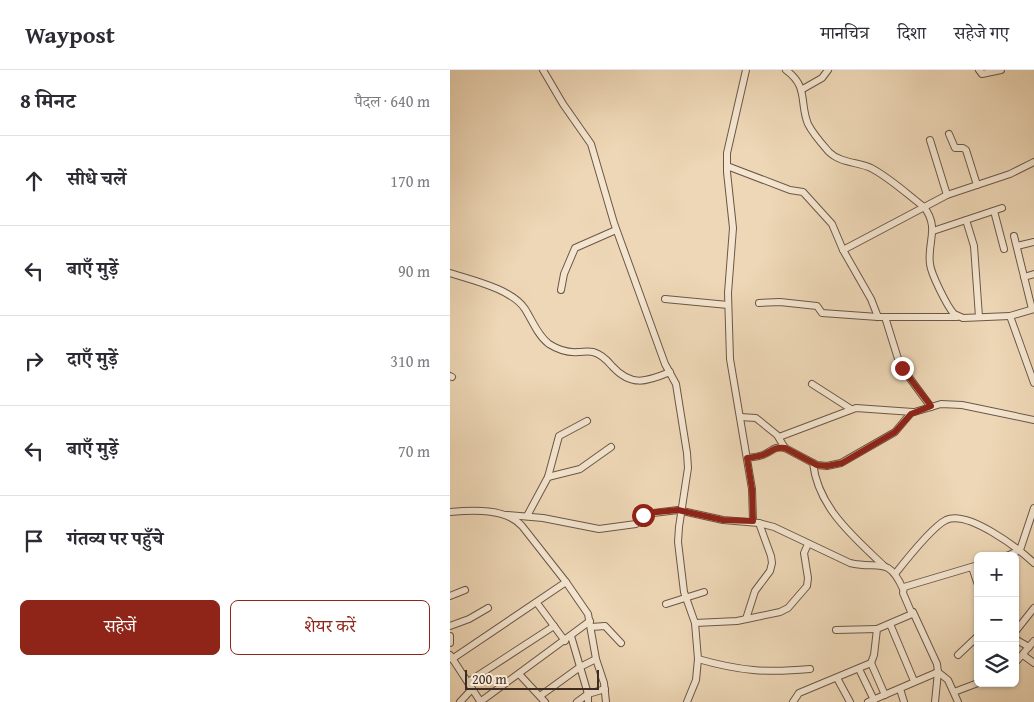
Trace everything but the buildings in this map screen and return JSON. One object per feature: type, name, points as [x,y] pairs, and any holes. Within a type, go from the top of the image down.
[{"type":"street","points":[[543,70],[563,104],[591,144],[616,230],[666,364],[676,384],[688,453],[688,468],[678,542],[685,597],[695,623],[698,659],[696,680],[687,702]]},
{"type":"street","points":[[746,70],[728,146],[727,166],[733,228],[728,284],[730,360],[756,522],[772,556],[770,571],[755,591],[746,619]]},
{"type":"street","points":[[786,70],[797,80],[809,127],[830,153],[838,158],[872,169],[924,207],[931,218],[933,231],[929,259],[930,269],[951,311],[957,317]]},
{"type":"street","points":[[801,90],[822,78],[828,70]]},
{"type":"street","points":[[979,70],[982,74],[1001,70]]},
{"type":"street","points":[[949,134],[955,148],[966,150],[977,185]]},
{"type":"street","points":[[930,140],[948,195]]},
{"type":"street","points":[[843,250],[948,195],[1010,174],[1034,162]]},
{"type":"street","points":[[727,166],[790,190],[803,192],[832,224],[843,250],[881,317],[900,364],[931,406]]},
{"type":"street","points":[[933,231],[1002,208]]},
{"type":"street","points":[[994,211],[1004,250]]},
{"type":"street","points":[[966,220],[974,246],[979,317]]},
{"type":"street","points":[[561,290],[564,274],[575,248],[616,230]]},
{"type":"street","points":[[759,303],[783,302],[817,306],[822,313],[881,317],[1010,316],[1033,309],[1014,236]]},
{"type":"street","points":[[1017,246],[1034,242]]},
{"type":"street","points":[[450,273],[477,281],[510,296],[523,307],[545,341],[557,348],[569,352],[598,354],[622,376],[630,380],[653,379],[670,372]]},
{"type":"street","points":[[1024,277],[1034,274]]},
{"type":"street","points":[[664,299],[728,305]]},
{"type":"street","points":[[1010,316],[1034,383]]},
{"type":"street","points":[[812,384],[851,410]]},
{"type":"street","points":[[747,458],[760,456],[777,447],[785,448],[813,463],[827,466],[842,463],[895,432],[905,419],[914,412],[947,403],[1034,420]]},
{"type":"street","points":[[779,437],[851,410],[865,408],[914,412]]},
{"type":"street","points":[[740,417],[756,418],[779,437],[785,448]]},
{"type":"street","points":[[528,516],[548,477],[559,436],[587,421]]},
{"type":"street","points":[[548,477],[580,469],[611,447]]},
{"type":"street","points":[[813,463],[816,479],[829,507],[847,529],[884,566],[895,574],[903,589],[934,656],[938,672],[936,702]]},
{"type":"street","points":[[1016,552],[1020,550],[1032,521],[1034,508]]},
{"type":"street","points":[[450,512],[528,516],[599,529],[636,524],[647,513],[681,511],[723,520],[756,522],[774,527],[850,563],[863,566],[884,566]]},
{"type":"street","points":[[507,515],[518,522],[566,582],[586,611],[591,624],[596,659],[606,702]]},
{"type":"street","points":[[895,574],[941,524],[951,519],[966,520],[975,524],[1020,550],[1034,563]]},
{"type":"street","points":[[695,623],[731,622],[784,610],[805,589],[808,582],[804,553],[808,544]]},
{"type":"street","points":[[903,589],[906,586],[974,566]]},
{"type":"street","points":[[566,582],[451,657],[480,702],[591,624],[605,626],[621,643]]},
{"type":"street","points":[[450,596],[465,590]]},
{"type":"street","points":[[666,604],[704,592]]},
{"type":"street","points":[[536,603],[554,626],[568,639],[580,667],[588,694],[588,702]]},
{"type":"street","points":[[450,626],[469,619],[488,608]]},
{"type":"street","points":[[1019,627],[1034,608]]},
{"type":"street","points":[[836,630],[877,629],[911,616],[913,612]]},
{"type":"street","points":[[890,624],[914,681]]},
{"type":"street","points":[[468,682],[554,626]]},
{"type":"street","points":[[793,702],[799,693],[871,663],[874,655],[877,629]]},
{"type":"street","points":[[450,636],[450,643]]},
{"type":"street","points":[[958,655],[974,640]]},
{"type":"street","points":[[1019,641],[1029,647]]},
{"type":"street","points":[[1019,659],[1034,642]]},
{"type":"street","points":[[1023,655],[1034,664]]},
{"type":"street","points":[[540,696],[580,667],[596,659]]},
{"type":"street","points":[[698,659],[752,671],[768,672],[810,669]]},
{"type":"street","points":[[871,663],[886,695]]},
{"type":"street","points":[[859,669],[871,701],[938,672]]},
{"type":"street","points":[[938,672],[948,680],[958,702]]},
{"type":"street","points":[[519,674],[546,702]]},
{"type":"street","points":[[837,678],[850,702]]},
{"type":"street","points":[[954,692],[974,684]]},
{"type":"street","points":[[460,702],[472,689]]},
{"type":"street","points":[[577,702],[588,694],[604,689]]},
{"type":"street","points":[[900,689],[904,702]]},
{"type":"route","points":[[643,515],[678,510],[728,521],[753,521],[753,497],[747,458],[760,456],[773,448],[780,447],[817,465],[835,465],[849,460],[895,432],[905,419],[914,412],[931,406],[902,368]]}]
